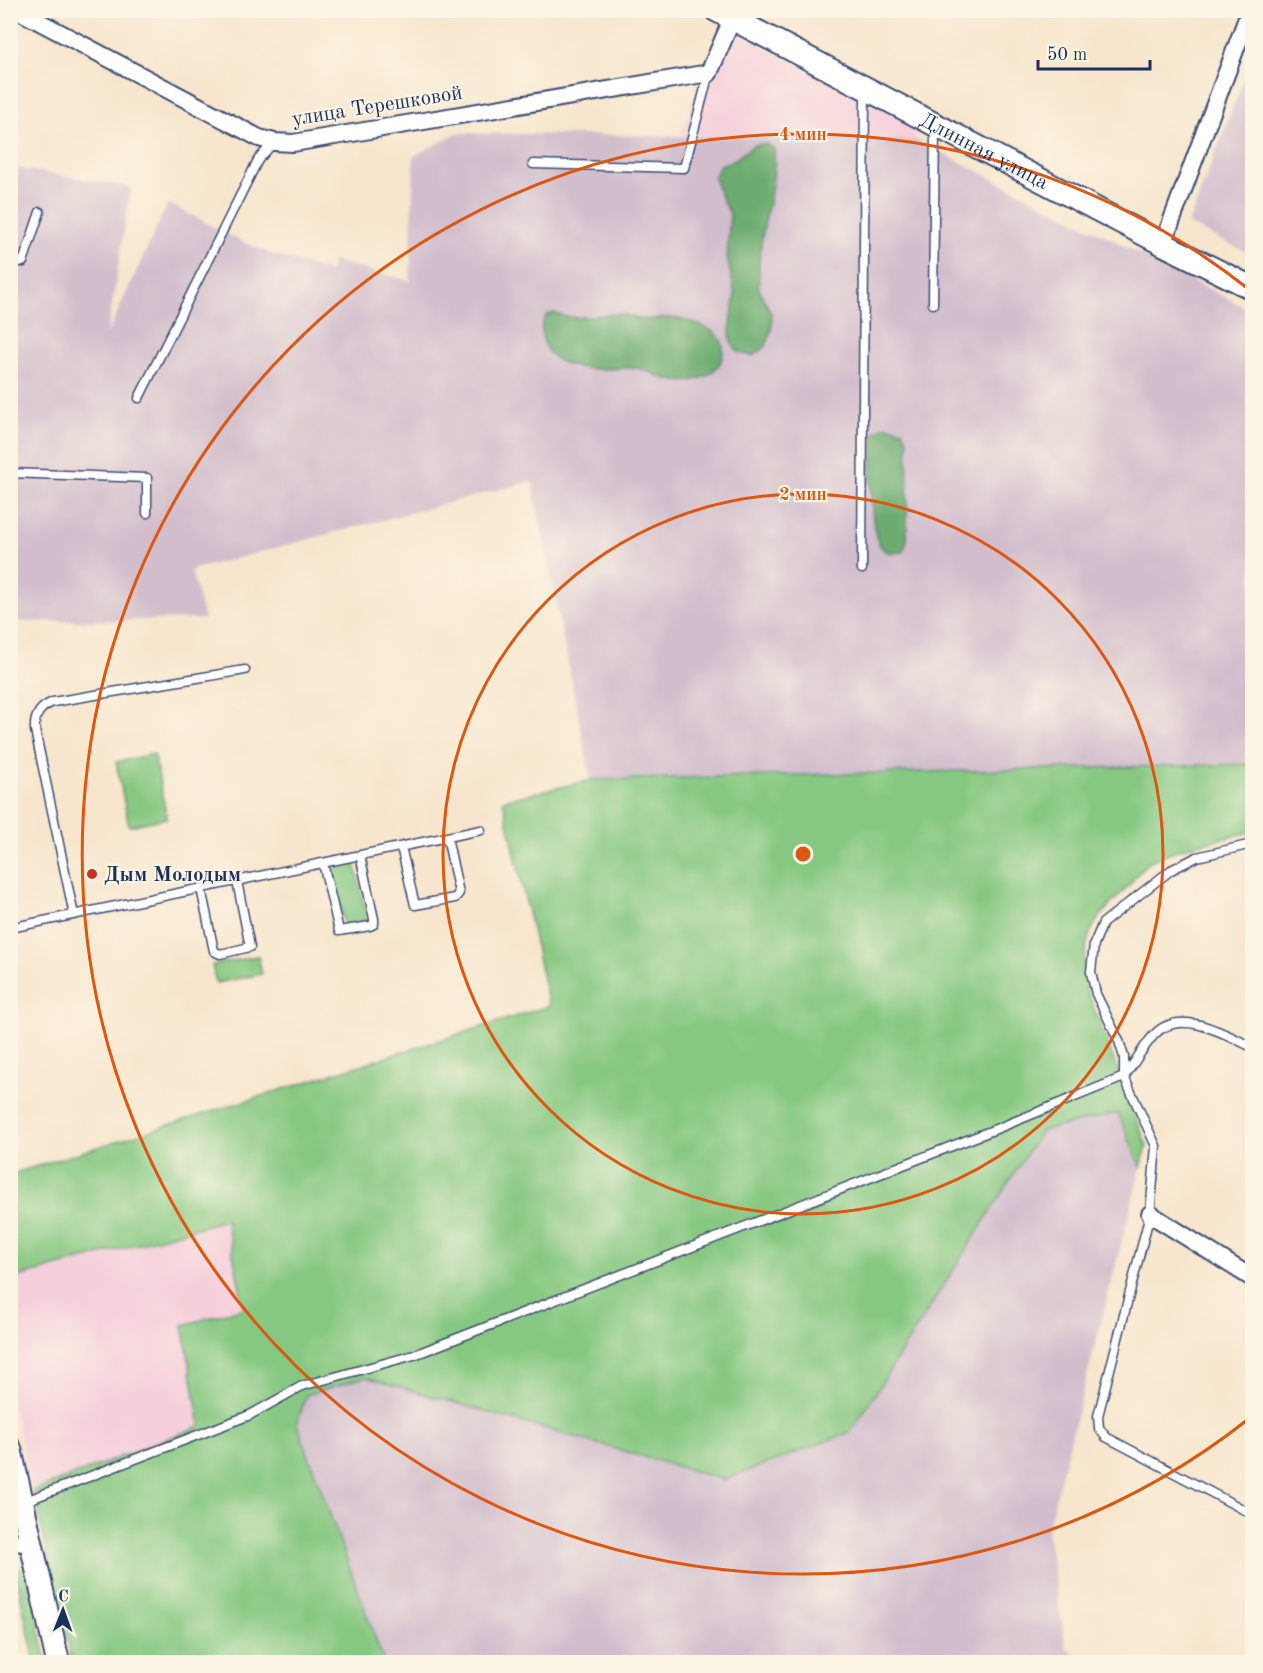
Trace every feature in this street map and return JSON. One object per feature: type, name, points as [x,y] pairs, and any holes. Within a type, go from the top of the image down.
[{"type":"street","points":[[1163,244],[1250,10]]},
{"type":"street","name":"улица Терешковой","points":[[21,12],[229,123],[259,138],[274,142],[293,143],[709,73]]},
{"type":"street","points":[[709,73],[728,14]]},
{"type":"street","name":"Длинная улица","points":[[728,14],[865,89],[1252,288]]},
{"type":"street","points":[[1150,1214],[1252,1278]]},
{"type":"street","points":[[10,1449],[23,1502],[21,1542],[58,1662]]},
{"type":"lane","points":[[533,164],[684,168],[709,73]]},
{"type":"lane","points":[[862,569],[865,89]]},
{"type":"lane","points":[[933,304],[935,125]]},
{"type":"lane","points":[[140,398],[258,160],[274,142]]},
{"type":"lane","points":[[10,260],[23,262],[39,212]]},
{"type":"lane","points":[[10,473],[147,478],[147,513]]},
{"type":"lane","points":[[74,915],[35,730],[34,721],[42,707],[53,702],[245,670]]},
{"type":"lane","points":[[10,928],[481,830]]},
{"type":"lane","points":[[401,847],[415,905],[456,898],[459,892],[447,837]]},
{"type":"lane","points":[[1252,844],[1197,857],[1171,870],[1103,922],[1094,944],[1091,972],[1095,994],[1119,1041],[1124,1057],[1124,1077],[1155,1146],[1150,1214],[1098,1416],[1099,1428],[1106,1437],[1252,1514]]},
{"type":"lane","points":[[323,863],[337,928],[343,932],[374,924],[360,855]]},
{"type":"lane","points":[[201,888],[214,951],[220,954],[250,947],[237,881]]},
{"type":"lane","points":[[23,1502],[250,1415],[302,1386],[414,1355],[1124,1077],[1154,1035],[1166,1026],[1180,1022],[1197,1024],[1252,1047]]},
{"type":"shaded area","points":[[720,23],[910,122],[917,140],[681,135]]},
{"type":"shaded area","points":[[1252,58],[1252,255],[1188,224]]},
{"type":"shaded area","points":[[457,133],[917,140],[1252,311],[1252,764],[591,780],[532,481],[191,570],[204,619],[11,622],[10,167],[131,187],[107,335],[168,203],[269,253],[330,272],[333,261],[410,281],[414,156]]},
{"type":"shaded area","points":[[1118,1113],[1141,1167],[1047,1531],[1066,1649],[1088,1662],[384,1662],[296,1424],[306,1395],[365,1377],[725,1480],[851,1432],[1041,1131]]},
{"type":"shaded area","points":[[226,1220],[244,1309],[183,1326],[200,1426],[33,1491],[11,1397],[10,1279]]},
{"type":"green space","points":[[766,144],[774,149],[774,164],[760,253],[759,283],[760,291],[771,313],[772,323],[767,343],[760,352],[751,356],[739,352],[731,343],[730,331],[735,295],[727,257],[730,213],[714,178],[720,165],[734,160],[754,145]]},
{"type":"green space","points":[[554,313],[571,317],[622,314],[643,319],[667,318],[686,321],[703,326],[717,335],[723,347],[722,356],[713,371],[706,376],[688,381],[670,380],[638,368],[576,367],[555,358],[543,340],[544,321],[547,315]]},
{"type":"green space","points":[[886,426],[903,430],[908,442],[907,540],[903,552],[883,549],[874,525],[871,490],[873,440],[876,431]]},
{"type":"green space","points":[[154,754],[167,818],[129,826],[116,762]]},
{"type":"green space","points":[[1252,764],[1252,832],[1187,847],[1148,863],[1100,917],[1089,936],[1083,980],[1147,1146],[1141,1167],[1118,1113],[1041,1131],[851,1432],[724,1480],[365,1377],[306,1395],[297,1424],[384,1662],[72,1662],[33,1491],[200,1426],[183,1325],[244,1308],[226,1220],[11,1279],[11,1174],[549,1006],[503,800],[591,780]]},
{"type":"green space","points":[[355,863],[367,920],[344,925],[332,868]]},
{"type":"green space","points":[[258,956],[262,974],[216,983],[212,965]]},
{"type":"green space","points":[[26,1568],[47,1662],[35,1662],[15,1570]]},
{"type":"place","name":"Дым Молодым","points":[[92,874]]}]
